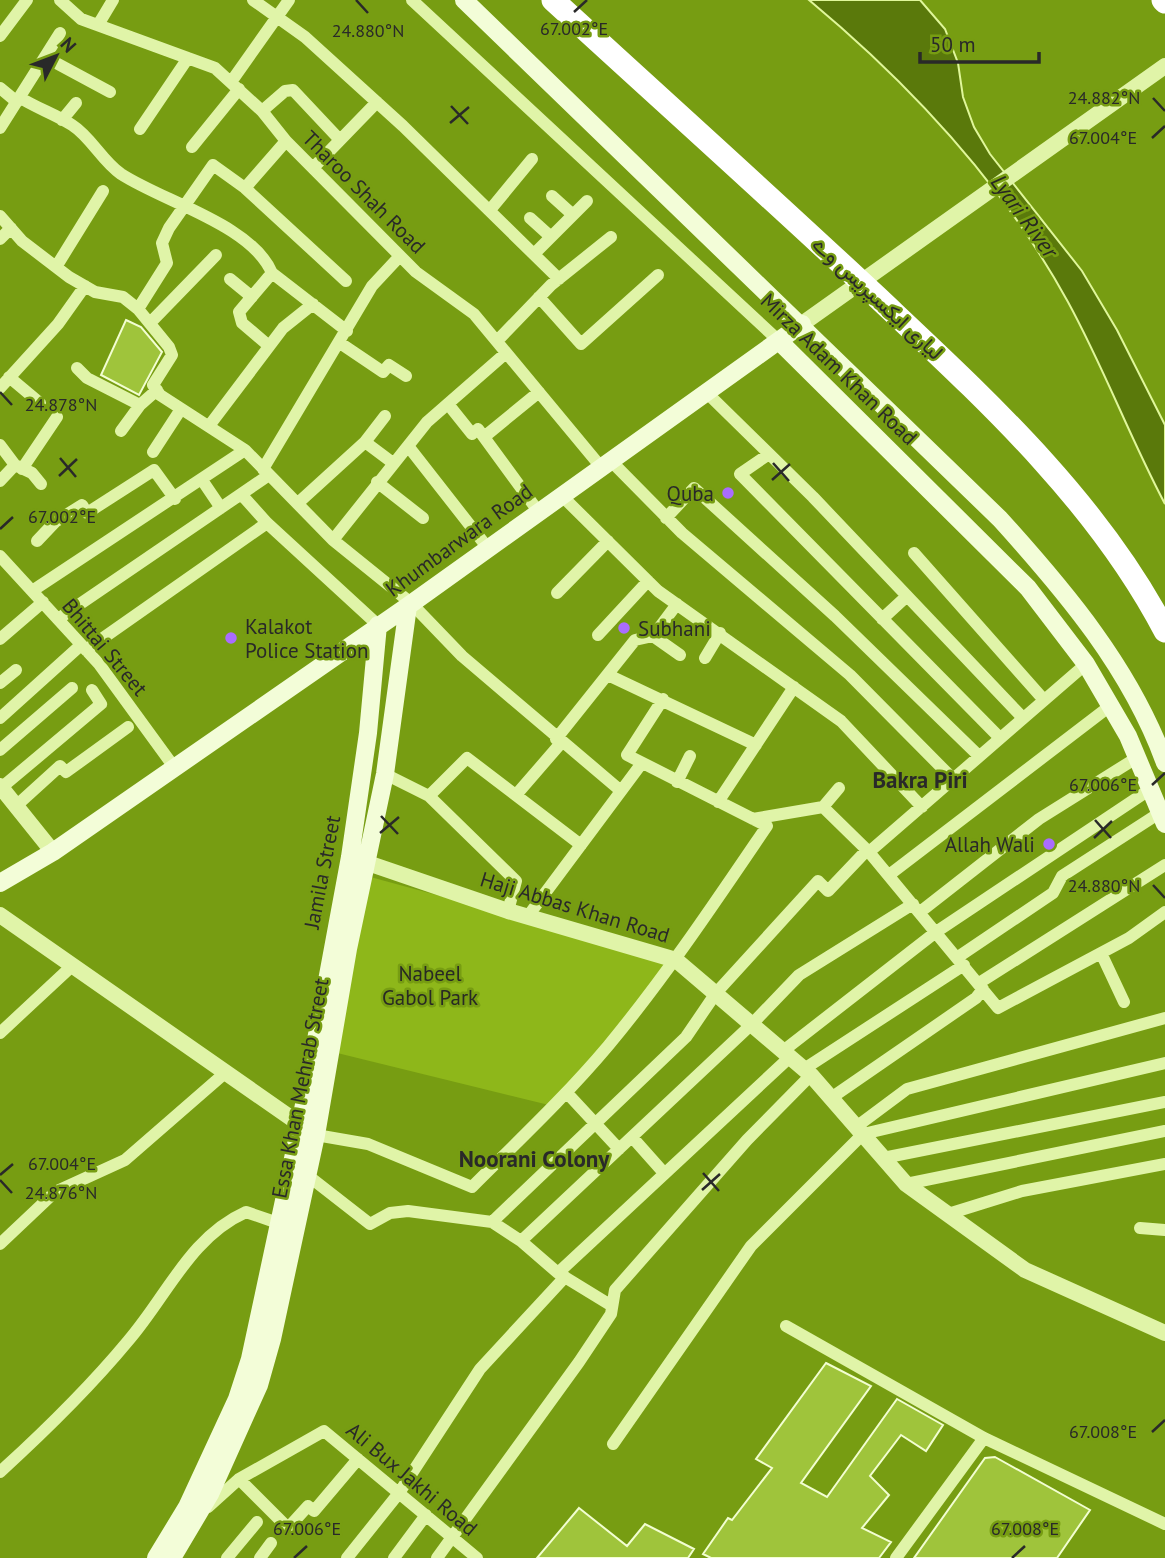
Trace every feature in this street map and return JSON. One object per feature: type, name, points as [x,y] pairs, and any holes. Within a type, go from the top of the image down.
[{"type":"highway","name":"لیاری ایکسپریس وے","points":[[552,0],[921,337],[996,410],[1098,527],[1128,569],[1165,631]]},
{"type":"main road","name":"Mirza Adam Khan Road","points":[[464,0],[937,454],[1048,572],[1108,650],[1165,763]]},
{"type":"main road","name":"Khumbarwara Road","points":[[0,883],[53,852],[377,625],[410,605],[487,547],[802,324]]},
{"type":"main road","name":"Mirza Adam Khan Road","points":[[779,341],[1028,588],[1086,664],[1111,706],[1138,757],[1163,818]]},
{"type":"main road","name":"Essa Khan Mehrab Street","points":[[156,1558],[190,1515],[262,1375],[316,1135],[322,1052],[358,860],[385,774],[410,605]]},
{"type":"main road","name":"Jamila Street","points":[[358,860],[377,625]]},
{"type":"main road","points":[[300,1126],[322,1052]]},
{"type":"main road","name":"Essa Khan Mehrab Street","points":[[172,1558],[237,1399],[255,1337],[300,1126]]},
{"type":"street","points":[[0,36],[27,0]]},
{"type":"street","name":"Tharoo Shah Road","points":[[60,0],[81,19],[215,68],[235,85],[262,111],[286,141],[416,272],[474,314],[539,392],[606,463],[850,675],[953,779]]},
{"type":"street","points":[[98,25],[113,0]]},
{"type":"street","points":[[253,0],[305,37],[377,102],[559,279]]},
{"type":"street","points":[[192,147],[289,0]]},
{"type":"street","name":"Mirza Adam Khan Road","points":[[412,0],[779,341]]},
{"type":"street","points":[[0,128],[60,33]]},
{"type":"street","points":[[45,57],[110,92]]},
{"type":"street","points":[[140,129],[188,58]]},
{"type":"street","points":[[802,324],[1165,66]]},
{"type":"street","points":[[0,88],[73,125],[119,173],[239,234],[268,263],[272,273],[313,304],[343,337],[383,372],[389,365],[406,376]]},
{"type":"street","points":[[262,111],[285,91],[293,90],[340,140]]},
{"type":"street","points":[[313,168],[377,102]]},
{"type":"street","points":[[62,121],[76,103]]},
{"type":"street","points":[[245,188],[286,141]]},
{"type":"street","points":[[490,210],[532,159]]},
{"type":"street","points":[[138,309],[167,263],[162,243],[181,206],[213,165],[245,188],[345,281]]},
{"type":"street","points":[[56,267],[103,191]]},
{"type":"street","points":[[552,196],[573,215]]},
{"type":"street","points":[[535,253],[587,201]]},
{"type":"street","points":[[0,216],[10,228],[56,267],[95,292],[123,297],[138,309],[172,355],[153,385],[157,390],[181,409],[245,450],[333,540],[410,605],[462,656],[559,741],[621,791]]},
{"type":"street","points":[[530,218],[551,237]]},
{"type":"street","points":[[0,239],[10,228]]},
{"type":"street","points":[[497,341],[559,279],[611,237]]},
{"type":"street","points":[[150,323],[216,255]]},
{"type":"street","points":[[58,620],[241,494],[266,472],[372,285],[400,256]]},
{"type":"street","points":[[269,346],[242,323],[239,312],[272,273]]},
{"type":"street","points":[[539,298],[581,344],[658,275]]},
{"type":"street","points":[[230,279],[252,297]]},
{"type":"street","points":[[0,388],[58,324],[85,286]]},
{"type":"street","points":[[209,426],[283,328],[313,304]]},
{"type":"street","points":[[333,540],[408,446],[448,404],[506,353]]},
{"type":"street","points":[[77,368],[88,378],[140,405]]},
{"type":"street","points":[[9,377],[40,403]]},
{"type":"street","points":[[121,431],[140,405],[157,390]]},
{"type":"street","points":[[484,437],[539,392]]},
{"type":"street","points":[[706,392],[1023,718]]},
{"type":"street","points":[[448,404],[472,434],[478,429],[538,511]]},
{"type":"street","points":[[153,452],[181,409]]},
{"type":"street","points":[[298,503],[365,442],[385,416]]},
{"type":"street","points":[[0,481],[18,467],[57,417]]},
{"type":"street","points":[[365,442],[393,463]]},
{"type":"street","points":[[0,445],[18,467],[32,473],[41,484]]},
{"type":"street","points":[[408,446],[487,547]]},
{"type":"street","points":[[32,591],[176,499],[245,450]]},
{"type":"street","points":[[769,454],[740,474],[1000,738]]},
{"type":"street","points":[[37,541],[55,522],[82,505],[87,513],[154,470],[176,499]]},
{"type":"street","points":[[202,480],[221,508]]},
{"type":"street","points":[[377,482],[423,518]]},
{"type":"street","points":[[666,517],[694,488],[835,616],[979,756]]},
{"type":"street","points":[[241,494],[267,523],[377,625]]},
{"type":"street","points":[[561,495],[648,581],[841,721],[922,807]]},
{"type":"street","points":[[0,718],[84,647],[267,523]]},
{"type":"street","points":[[557,593],[608,541]]},
{"type":"street","points":[[914,553],[1044,699]]},
{"type":"street","name":"Bhittai Street","points":[[0,556],[84,647],[174,767]]},
{"type":"street","points":[[597,635],[648,581]]},
{"type":"street","points":[[883,619],[907,596]]},
{"type":"street","points":[[0,639],[43,603]]},
{"type":"street","points":[[516,795],[635,640],[653,636],[677,604]]},
{"type":"street","points":[[705,658],[720,634]]},
{"type":"street","points":[[653,636],[680,654]]},
{"type":"street","points":[[492,1222],[686,1037],[716,993],[818,881],[828,891],[868,851],[1086,664]]},
{"type":"street","points":[[0,683],[16,670]]},
{"type":"street","points":[[608,675],[756,745]]},
{"type":"street","points":[[718,802],[794,687]]},
{"type":"street","points":[[0,750],[72,688]]},
{"type":"street","points":[[53,852],[1,787],[101,704],[92,691]]},
{"type":"street","points":[[0,915],[300,1126],[316,1135],[368,1144],[472,1188],[567,1093],[676,960],[767,827],[627,755],[663,699]]},
{"type":"street","points":[[889,875],[1111,706]]},
{"type":"street","points":[[16,806],[60,766],[66,772],[128,727]]},
{"type":"street","points":[[677,782],[690,756]]},
{"type":"street","points":[[521,1241],[752,1024],[807,968],[916,908],[1039,819],[1138,757]]},
{"type":"street","points":[[429,796],[467,758],[580,845]]},
{"type":"street","points":[[528,916],[642,763]]},
{"type":"street","points":[[385,774],[429,796],[516,881],[508,911]]},
{"type":"street","points":[[753,819],[823,807],[839,788]]},
{"type":"street","points":[[347,1558],[399,1493],[475,1376],[562,1275],[787,1054],[936,932],[1152,788]]},
{"type":"street","points":[[823,807],[889,875],[998,1008],[1101,953],[1165,912]]},
{"type":"street","points":[[437,1558],[579,1362],[612,1306],[615,1290],[808,1072],[1053,892],[1062,876],[1163,818]]},
{"type":"street","name":"Haji Abbas Khan Road","points":[[358,860],[508,911],[676,960],[808,1072],[906,1184],[1025,1270],[1165,1333]]},
{"type":"street","points":[[831,1098],[976,998],[981,986],[1165,865]]},
{"type":"street","points":[[1101,953],[1125,1002]]},
{"type":"street","points":[[0,1033],[72,966]]},
{"type":"street","points":[[613,1444],[751,1246],[860,1130],[907,1089],[1165,1017]]},
{"type":"street","points":[[860,1130],[1165,1063]]},
{"type":"street","points":[[0,1244],[55,1192],[125,1160],[225,1073]]},
{"type":"street","points":[[567,1093],[619,1149]]},
{"type":"street","points":[[883,1158],[1165,1102]]},
{"type":"street","points":[[906,1184],[1165,1131]]},
{"type":"street","points":[[632,1137],[664,1172]]},
{"type":"street","points":[[292,1161],[307,1176],[370,1224],[390,1213],[408,1211],[492,1222],[521,1241],[562,1275],[612,1306]]},
{"type":"street","points":[[948,1214],[1022,1191],[1165,1164]]},
{"type":"street","points":[[0,1472],[101,1374],[150,1315],[195,1247],[227,1221],[246,1212],[278,1223]]},
{"type":"street","points":[[1140,1228],[1165,1230]]},
{"type":"street","points":[[786,1326],[985,1438],[1165,1524]]},
{"type":"street","name":"Ali Bux Jakhi Road","points":[[190,1515],[239,1479],[324,1431],[477,1558]]},
{"type":"street","points":[[896,1558],[985,1438]]},
{"type":"street","points":[[239,1479],[288,1528],[308,1506],[314,1511],[358,1459]]},
{"type":"street","points":[[394,1558],[426,1515]]},
{"type":"street","points":[[227,1558],[257,1522]]},
{"type":"street","points":[[260,1558],[271,1544]]},
{"type":"green space","name":"Nabeel Gabol Park","points":[[352,872],[676,960],[553,1106],[321,1049]]},
{"type":"water","name":"Lyari River","points":[[809,0],[920,0],[945,29],[958,63],[963,97],[974,127],[990,154],[1082,271],[1117,330],[1165,425],[1165,504],[1068,302],[1015,217],[985,177],[919,102]]},
{"type":"building","points":[[126,320],[141,327],[162,352],[139,395],[101,375]]},
{"type":"building","points":[[826,1363],[871,1386],[801,1483],[827,1497],[897,1399],[943,1425],[926,1451],[901,1435],[870,1476],[889,1495],[862,1528],[891,1542],[879,1558],[711,1558],[703,1554],[728,1518],[732,1520],[772,1468],[756,1459]]},
{"type":"building","points":[[995,1457],[1090,1510],[1057,1558],[914,1558],[985,1458]]},
{"type":"building","points":[[579,1508],[627,1546],[645,1524],[694,1549],[688,1558],[537,1558]]},
{"type":"place","name":"Quba","points":[[728,493]]},
{"type":"place","name":"Subhani","points":[[624,628]]},
{"type":"place","name":"Kalakot Police Station","points":[[231,638]]},
{"type":"place","name":"Allah Wali","points":[[1049,844]]},
{"type":"district","name":"Bakra Piri","points":[[920,779]]},
{"type":"district","name":"Noorani Colony","points":[[534,1158]]}]
